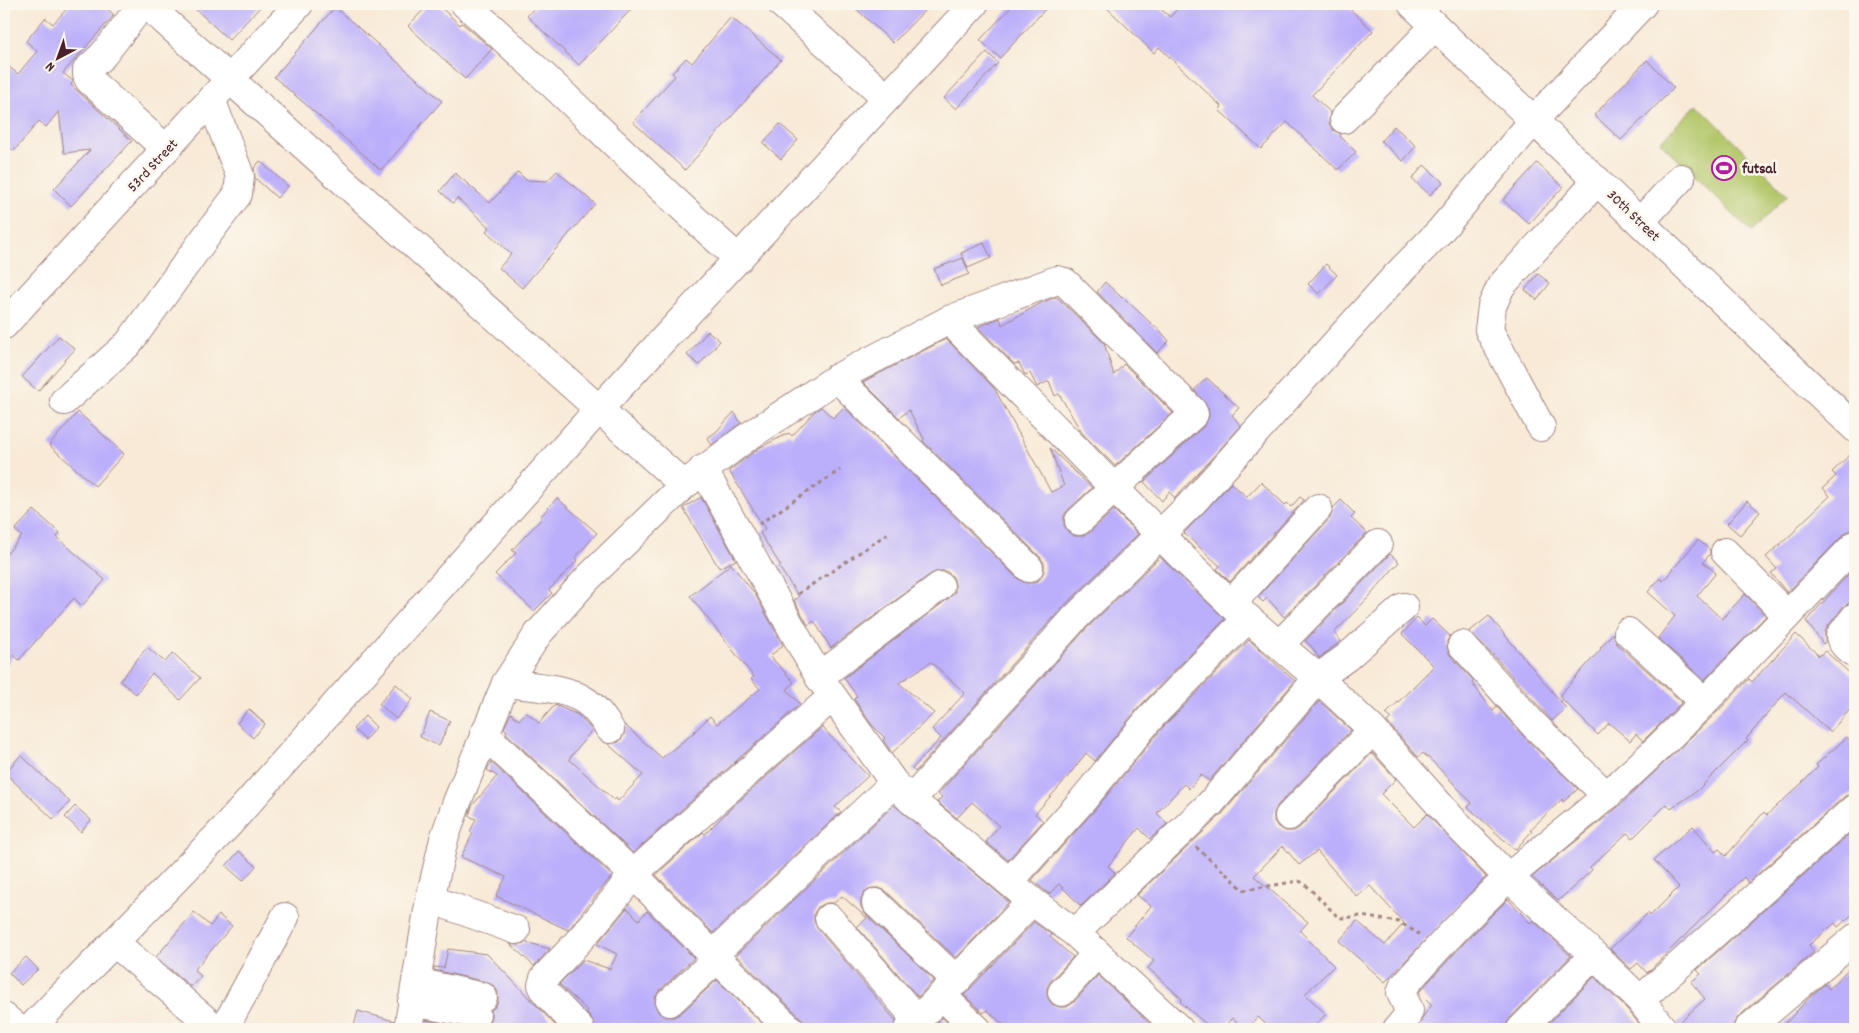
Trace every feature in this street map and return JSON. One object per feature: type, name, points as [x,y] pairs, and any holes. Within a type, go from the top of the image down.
[{"type":"street","points":[[166,149],[89,80],[87,75],[87,70],[103,54],[139,9],[146,4],[429,260],[599,409],[694,477],[740,536],[825,687],[903,792],[1032,901],[1075,933],[1179,1029]]},
{"type":"street","points":[[465,4],[522,54],[680,207],[739,259]]},
{"type":"street","points":[[782,4],[887,98]]},
{"type":"street","points":[[30,1029],[228,825],[599,409],[974,4]]},
{"type":"street","name":"30th Street","points":[[1412,4],[1855,428]]},
{"type":"street","points":[[670,1002],[715,957],[903,792],[1194,501],[1394,278],[1440,231],[1534,120],[1643,4]]},
{"type":"street","name":"53rd Street","points":[[4,326],[230,80],[294,6]]},
{"type":"street","points":[[1344,119],[1435,26]]},
{"type":"street","points":[[64,401],[128,344],[238,194],[240,176],[211,99]]},
{"type":"street","points":[[1640,222],[1681,178]]},
{"type":"street","points":[[1542,428],[1489,330],[1492,306],[1501,286],[1597,180]]},
{"type":"street","points":[[408,1029],[430,899],[444,839],[484,734],[506,683],[538,634],[588,578],[694,477],[746,438],[838,378],[949,320],[1057,280],[1065,282],[1194,414],[1079,521]]},
{"type":"street","points":[[949,320],[1183,558],[1240,611],[1318,678],[1373,730],[1462,830],[1509,878],[1594,955],[1640,1000],[1663,1029]]},
{"type":"street","points":[[838,378],[1029,568]]},
{"type":"street","points":[[1010,881],[1082,801],[1240,611],[1318,508]]},
{"type":"street","points":[[1280,644],[1378,544]]},
{"type":"street","points":[[1397,1029],[1406,1018],[1409,1010],[1401,993],[1403,987],[1434,952],[1509,878],[1607,796],[1705,702],[1855,545]]},
{"type":"street","points":[[1725,552],[1787,615]]},
{"type":"street","points":[[573,1027],[546,993],[542,985],[544,978],[582,938],[621,892],[633,874],[825,687],[940,586]]},
{"type":"street","points":[[1075,933],[1210,804],[1318,678],[1347,657],[1404,607]]},
{"type":"street","points":[[1855,617],[1840,636],[1841,641],[1855,653]]},
{"type":"street","points":[[1628,632],[1705,702]]},
{"type":"street","points":[[1462,645],[1534,725],[1607,796]]},
{"type":"street","points":[[506,683],[574,695],[586,701],[596,710],[610,729]]},
{"type":"street","points":[[1288,816],[1373,730]]},
{"type":"street","points":[[484,734],[633,874],[715,957],[777,1025]]},
{"type":"street","points":[[1640,1000],[1855,808]]},
{"type":"street","points":[[430,899],[516,930]]},
{"type":"street","points":[[912,1026],[1032,901]]},
{"type":"street","points":[[876,903],[949,988],[977,1029]]},
{"type":"street","points":[[224,1029],[285,917]]},
{"type":"street","points":[[829,918],[907,1008],[912,1026]]},
{"type":"street","points":[[1748,1029],[1855,938]]},
{"type":"street","points":[[115,943],[216,1029]]},
{"type":"street","points":[[1062,992],[1097,953]]},
{"type":"street","points":[[1521,1029],[1594,955]]},
{"type":"street","points":[[414,992],[480,1006]]},
{"type":"street","points":[[4,1017],[18,1029]]},
{"type":"path","points":[[740,536],[840,470]]},
{"type":"path","points":[[779,607],[890,532]]},
{"type":"path","points":[[1181,833],[1244,890],[1299,881],[1305,884],[1338,917],[1361,916],[1398,922],[1420,934],[1434,952]]},
{"type":"green space","name":"futsal","points":[[1697,104],[1788,195],[1751,232],[1660,142]]},
{"type":"building","points":[[71,4],[102,4],[114,15],[63,73],[73,81],[71,85],[132,141],[71,206],[54,189],[90,150],[64,153],[59,111],[46,127],[39,121],[14,151],[4,142],[4,63],[18,74],[37,51],[26,41],[45,18],[53,24]]},
{"type":"building","points":[[190,4],[263,4],[229,40]]},
{"type":"building","points":[[429,4],[437,4],[460,25],[462,23],[492,49],[465,79],[408,26]]},
{"type":"building","points":[[538,4],[636,4],[579,65],[527,16]]},
{"type":"building","points":[[851,4],[931,4],[893,43]]},
{"type":"building","points":[[1014,4],[1050,4],[1000,58],[980,40]]},
{"type":"building","points":[[1103,4],[1155,4],[1170,17],[1182,4],[1345,4],[1373,31],[1312,95],[1330,112],[1329,123],[1333,130],[1341,134],[1340,136],[1356,152],[1338,170],[1287,122],[1261,149],[1219,110],[1222,107],[1159,47],[1154,53]]},
{"type":"building","points":[[335,7],[442,101],[381,170],[274,77]]},
{"type":"building","points":[[731,17],[781,60],[685,170],[633,122],[675,76],[672,73],[686,58],[692,63]]},
{"type":"building","points":[[987,52],[998,63],[956,109],[944,98]]},
{"type":"building","points":[[1647,60],[1674,88],[1621,140],[1594,115]]},
{"type":"building","points":[[780,124],[798,140],[781,159],[763,143]]},
{"type":"building","points":[[1394,126],[1416,146],[1403,161],[1381,141]]},
{"type":"building","points":[[260,161],[288,186],[277,198],[255,178],[254,168]]},
{"type":"building","points":[[1537,163],[1563,187],[1529,224],[1503,200]]},
{"type":"building","points":[[1424,165],[1443,182],[1430,195],[1412,179]]},
{"type":"building","points":[[557,171],[595,204],[522,288],[499,268],[511,254],[486,231],[490,228],[457,198],[453,203],[440,191],[455,173],[490,203],[518,172],[526,180],[547,181]]},
{"type":"building","points":[[984,243],[991,258],[968,268],[961,253]]},
{"type":"building","points":[[963,258],[969,274],[941,285],[934,269]]},
{"type":"building","points":[[1326,264],[1337,275],[1319,294],[1308,284]]},
{"type":"building","points":[[1538,274],[1550,283],[1537,300],[1525,290]]},
{"type":"building","points":[[1105,282],[1157,327],[1169,341],[1157,353],[1097,292]]},
{"type":"building","points":[[1057,297],[1104,343],[1114,375],[1124,364],[1173,413],[1115,466],[1082,433],[1059,394],[1055,396],[1049,381],[1037,387],[1030,373],[1025,375],[1019,363],[1014,364],[978,327],[1000,318],[1002,325],[1043,302]]},
{"type":"building","points":[[708,331],[720,341],[699,365],[687,355]]},
{"type":"building","points":[[59,336],[75,349],[38,391],[22,377]]},
{"type":"building","points":[[946,339],[994,388],[1051,492],[1064,486],[1050,448],[1092,488],[1064,516],[1064,525],[1068,532],[1075,536],[1083,536],[1114,510],[1138,534],[1062,608],[915,772],[912,769],[941,738],[932,729],[965,693],[931,662],[899,683],[934,713],[892,753],[883,740],[885,738],[872,725],[854,699],[857,696],[844,678],[949,598],[955,592],[953,577],[946,571],[938,571],[931,574],[831,648],[814,621],[808,625],[794,600],[799,597],[760,533],[765,529],[729,471],[759,448],[789,433],[792,436],[821,407],[833,418],[844,407],[1018,579],[1026,583],[1034,583],[1040,579],[1044,571],[1044,563],[1040,557],[923,441],[924,439],[909,410],[899,418],[863,382]]},
{"type":"building","points":[[1207,378],[1239,408],[1232,415],[1241,426],[1175,498],[1169,492],[1162,501],[1144,482],[1205,425],[1209,416],[1208,407],[1194,390]]},
{"type":"building","points":[[78,412],[124,454],[95,486],[49,445]]},
{"type":"building","points":[[734,412],[741,423],[712,445],[707,438],[716,432]]},
{"type":"building","points":[[1855,450],[1855,530],[1850,530],[1844,534],[1787,593],[1771,573],[1777,569],[1766,557],[1830,496],[1823,488],[1836,476],[1832,472]]},
{"type":"building","points":[[1261,482],[1285,505],[1287,503],[1291,507],[1300,497],[1304,500],[1230,582],[1217,569],[1220,566],[1184,533],[1231,483],[1247,497]]},
{"type":"building","points":[[701,497],[736,560],[719,568],[683,508]]},
{"type":"building","points":[[557,498],[597,533],[575,558],[578,560],[549,590],[552,593],[534,611],[495,574],[516,553],[512,550],[542,518],[540,517]]},
{"type":"building","points":[[1341,500],[1355,514],[1351,518],[1367,533],[1284,617],[1267,598],[1263,602],[1258,597],[1330,518],[1333,508]]},
{"type":"building","points":[[1747,501],[1760,512],[1740,535],[1727,524]]},
{"type":"building","points":[[34,510],[60,533],[57,537],[105,580],[82,606],[74,598],[19,660],[14,655],[4,667],[4,557],[22,536],[15,530]]},
{"type":"building","points":[[1698,540],[1710,550],[1710,554],[1703,562],[1716,573],[1697,596],[1722,619],[1745,594],[1766,616],[1704,680],[1658,638],[1675,616],[1648,592],[1660,578],[1663,581]]},
{"type":"building","points":[[1390,554],[1399,562],[1334,633],[1341,641],[1319,658],[1305,641]]},
{"type":"building","points":[[1160,557],[1225,619],[1140,706],[1095,761],[1086,753],[1035,814],[1043,821],[1008,860],[986,842],[999,826],[972,802],[957,818],[937,802],[942,797],[938,794],[1085,630]]},
{"type":"building","points":[[731,564],[755,594],[783,645],[770,656],[794,682],[787,690],[800,704],[633,853],[506,733],[507,731],[504,728],[511,713],[519,720],[526,712],[539,723],[555,705],[578,715],[592,730],[569,759],[614,800],[616,798],[618,801],[643,775],[608,744],[619,742],[624,735],[625,725],[662,758],[691,735],[710,716],[717,724],[760,689],[751,679],[754,677],[690,596]]},
{"type":"building","points":[[1855,567],[1855,602],[1843,607],[1828,626],[1823,644],[1806,621]]},
{"type":"building","points":[[1489,616],[1566,708],[1552,721],[1496,658],[1469,632]]},
{"type":"building","points":[[1417,618],[1425,626],[1432,619],[1450,636],[1447,641],[1447,648],[1450,655],[1474,681],[1472,683],[1493,711],[1497,707],[1523,736],[1578,789],[1563,802],[1562,799],[1530,830],[1532,831],[1515,850],[1468,807],[1472,803],[1434,763],[1423,753],[1418,757],[1387,722],[1391,718],[1386,714],[1434,666],[1402,634]]},
{"type":"building","points":[[1613,633],[1617,644],[1682,702],[1643,741],[1636,734],[1630,741],[1609,723],[1598,735],[1559,696]]},
{"type":"building","points":[[1796,634],[1819,656],[1825,651],[1855,678],[1855,704],[1830,732],[1786,692],[1746,739],[1748,740],[1697,791],[1671,809],[1667,804],[1633,838],[1627,833],[1590,867],[1592,870],[1558,901],[1532,877],[1618,807],[1749,679],[1752,682]]},
{"type":"building","points":[[1249,640],[1295,681],[1209,781],[1201,775],[1189,789],[1184,784],[1157,813],[1167,824],[1150,839],[1139,828],[1108,866],[1115,873],[1081,906],[1059,884],[1049,894],[1032,880],[1094,811],[1163,727]]},
{"type":"building","points":[[147,647],[165,662],[173,653],[200,678],[180,700],[152,673],[136,694],[120,681]]},
{"type":"building","points":[[396,684],[413,699],[396,719],[379,704]]},
{"type":"building","points":[[1319,701],[1351,730],[1278,805],[1274,813],[1274,821],[1278,827],[1286,831],[1294,831],[1300,827],[1372,753],[1396,779],[1381,794],[1414,827],[1427,814],[1486,877],[1385,982],[1339,941],[1357,921],[1385,945],[1404,923],[1370,886],[1357,897],[1317,851],[1299,865],[1283,846],[1254,876],[1308,922],[1300,931],[1334,966],[1305,994],[1326,1014],[1312,1029],[1271,1029],[1258,1017],[1247,1029],[1244,1029],[1232,1018],[1222,1029],[1212,1029],[1180,1002],[1182,999],[1148,968],[1154,961],[1126,937],[1151,906],[1137,895],[1222,814]]},
{"type":"building","points":[[249,709],[265,724],[253,738],[237,723]]},
{"type":"building","points":[[430,712],[450,721],[439,746],[420,737]]},
{"type":"building","points":[[365,716],[376,727],[365,740],[353,729]]},
{"type":"building","points":[[822,727],[868,776],[835,807],[841,812],[713,933],[656,875],[703,832],[705,834],[729,810]]},
{"type":"building","points":[[1847,737],[1855,746],[1855,793],[1845,796],[1748,883],[1744,877],[1647,973],[1638,963],[1631,969],[1610,949],[1648,913],[1650,916],[1679,887],[1654,860],[1693,826],[1715,852],[1719,849],[1726,856],[1764,812],[1767,815],[1818,767],[1816,765]]},
{"type":"building","points":[[21,755],[70,802],[53,819],[5,773]]},
{"type":"building","points":[[491,762],[612,876],[568,930],[496,896],[506,877],[461,857],[473,833],[470,832],[476,819],[469,816],[472,806],[497,776],[487,770]]},
{"type":"building","points":[[894,805],[1009,902],[956,958],[886,891],[872,888],[864,893],[861,907],[865,914],[934,980],[918,997],[857,927],[867,918],[842,896],[834,903],[819,906],[814,913],[814,921],[817,928],[896,1021],[894,1029],[805,1029],[805,1024],[801,1018],[736,955]]},
{"type":"building","points":[[75,806],[91,820],[81,832],[65,817]]},
{"type":"building","points":[[1855,829],[1855,912],[1838,927],[1835,923],[1809,945],[1814,952],[1738,1017],[1733,1029],[1678,1029],[1677,1024],[1705,999],[1691,982],[1701,974],[1697,970]]},
{"type":"building","points":[[239,851],[256,866],[243,881],[226,866]]},
{"type":"building","points":[[1508,899],[1530,923],[1533,920],[1571,956],[1510,1018],[1506,1029],[1417,1029],[1432,1005],[1419,992]]},
{"type":"building","points":[[627,908],[639,920],[647,911],[694,958],[659,991],[655,998],[655,1005],[659,1013],[666,1017],[680,1014],[717,980],[768,1029],[595,1029],[592,1019],[586,1013],[588,1011],[559,984],[583,960],[610,969],[617,954],[597,944]]},
{"type":"building","points":[[194,912],[210,926],[219,915],[232,926],[194,970],[201,976],[191,987],[156,957]]},
{"type":"building","points":[[1034,922],[1052,935],[1050,937],[1073,957],[1050,982],[1047,988],[1047,997],[1052,1004],[1059,1007],[1067,1007],[1074,1002],[1098,975],[1156,1029],[1008,1029],[987,1010],[983,1013],[964,995]]},
{"type":"building","points":[[526,942],[550,949],[534,966],[510,944],[518,945]]},
{"type":"building","points":[[448,949],[487,954],[559,1029],[482,1029],[488,1024],[491,1010],[498,1001],[498,992],[494,986],[486,982],[434,970],[434,967],[444,968]]},
{"type":"building","points":[[26,957],[38,969],[21,985],[9,973]]},
{"type":"building","points":[[1855,962],[1855,1029],[1772,1029],[1778,1024],[1781,1028],[1810,997],[1825,984],[1829,989]]},
{"type":"building","points":[[1594,977],[1628,1010],[1643,1029],[1553,1029],[1548,1024]]},
{"type":"building","points":[[358,1011],[394,1021],[393,1029],[366,1029],[354,1026]]},
{"type":"building","points":[[942,1017],[952,1027],[950,1029],[930,1029]]},
{"type":"building","points":[[425,1020],[473,1029],[453,1029],[425,1023]]},
{"type":"place","name":"futsal","points":[[1724,168]]}]
